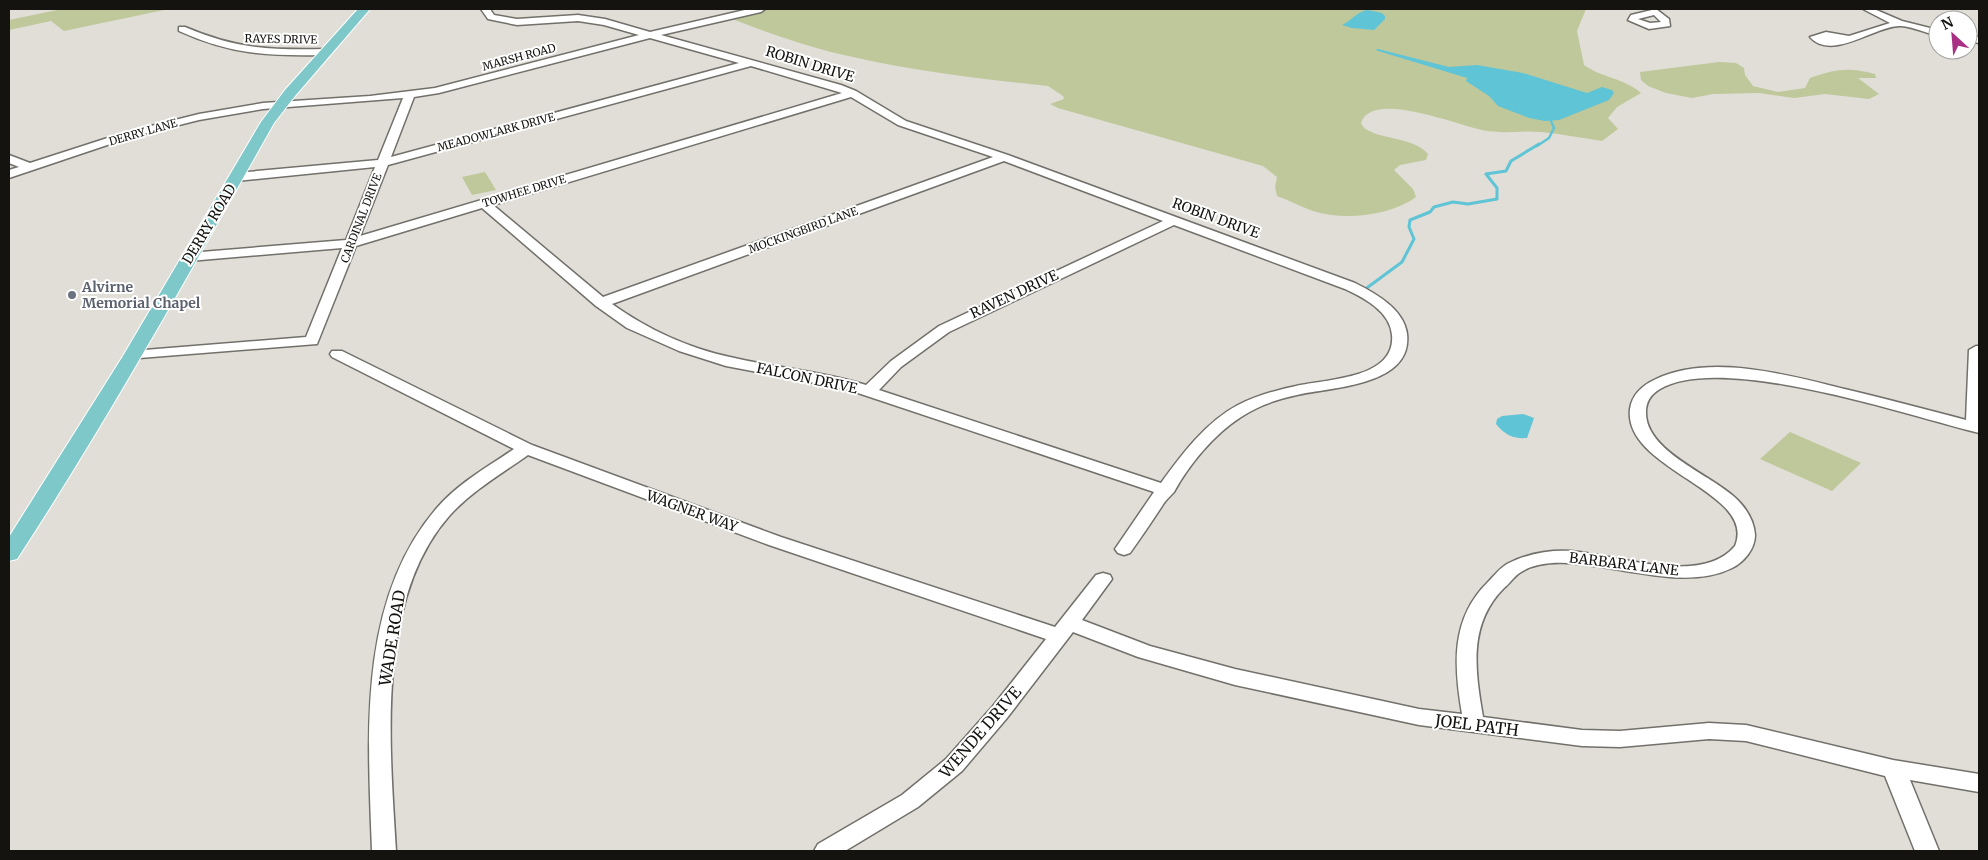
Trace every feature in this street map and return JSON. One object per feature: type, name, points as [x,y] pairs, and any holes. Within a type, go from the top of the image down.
[{"type":"main road","name":"DERRY ROAD","points":[[9,554],[41,506],[132,356],[280,105],[364,9]]},
{"type":"street","name":"ROBIN DRIVE","points":[[485,9],[491,17],[506,21],[587,19],[652,35],[852,93],[902,123],[1004,157],[1360,291],[1377,301],[1390,314],[1398,327],[1401,341],[1392,360],[1370,375],[1355,381],[1275,396],[1234,414],[1209,433],[1124,549]]},
{"type":"street","name":"MARSH ROAD","points":[[280,105],[409,96],[450,88],[652,35],[761,9]]},
{"type":"street","points":[[1867,9],[1899,23],[1928,30]]},
{"type":"street","points":[[1841,39],[1862,36],[1879,28],[1899,23]]},
{"type":"street","name":"RAYES DRIVE","points":[[182,29],[219,45],[246,52],[325,52]]},
{"type":"street","name":"MEADOWLARK DRIVE","points":[[236,177],[382,163],[752,63]]},
{"type":"street","name":"TOWHEE DRIVE","points":[[189,257],[352,243],[852,93]]},
{"type":"street","name":"CARDINAL DRIVE","points":[[132,356],[312,341],[409,96]]},
{"type":"street","name":"DERRY LANE","points":[[9,174],[174,122],[246,108],[280,105]]},
{"type":"street","name":"MOCKINGBIRD LANE","points":[[601,302],[1004,157]]},
{"type":"street","points":[[9,159],[30,167]]},
{"type":"street","name":"FALCON DRIVE","points":[[484,203],[601,302],[640,329],[704,355],[824,379],[869,391],[1166,490]]},
{"type":"street","name":"RAVEN DRIVE","points":[[869,391],[896,364],[944,329],[1174,220]]},
{"type":"street","points":[[1976,350],[1976,428]]},
{"type":"street","name":"WAGNER WAY","points":[[337,354],[526,449],[722,522],[1064,629]]},
{"type":"street","name":"BARBARA LANE","points":[[1474,725],[1469,696],[1468,632],[1471,621],[1487,595],[1496,582],[1512,567],[1538,558],[1570,557],[1658,571],[1692,572],[1707,570],[1731,561],[1744,546],[1747,538],[1745,528],[1742,518],[1734,508],[1715,490],[1656,449],[1642,430],[1637,414],[1640,399],[1650,388],[1667,380],[1690,375],[1716,374],[1774,378],[1976,428]]},
{"type":"street","name":"WADE ROAD","points":[[384,851],[379,745],[391,622],[404,572],[415,550],[440,514],[483,478],[526,449]]},
{"type":"street","name":"WENDE DRIVE","points":[[826,851],[910,801],[954,766],[1000,712],[1103,579]]},
{"type":"street","name":"JOEL PATH","points":[[1064,629],[1235,676],[1419,717],[1474,725],[1601,738],[1709,731],[1736,732],[1893,769]]},
{"type":"street","points":[[1893,769],[1979,783]]},
{"type":"street","points":[[1893,769],[1905,793],[1927,851]]},
{"type":"green space","points":[[62,9],[169,9],[64,31],[51,21],[9,30],[9,20]]},
{"type":"green space","points":[[765,9],[1586,9],[1577,31],[1584,65],[1598,73],[1627,84],[1641,93],[1617,107],[1608,118],[1618,129],[1602,141],[1541,132],[1488,131],[1399,109],[1382,109],[1369,113],[1361,123],[1365,128],[1372,132],[1412,144],[1428,154],[1426,160],[1400,165],[1394,170],[1413,189],[1416,197],[1393,209],[1366,215],[1339,216],[1313,211],[1277,196],[1275,187],[1277,177],[1263,166],[1058,108],[1050,104],[1064,99],[1063,96],[1048,86],[950,75],[877,62],[805,45],[727,17]]},
{"type":"green space","points":[[1719,62],[1736,63],[1744,68],[1745,75],[1753,86],[1778,92],[1805,88],[1810,78],[1842,70],[1875,74],[1876,78],[1858,78],[1879,94],[1869,99],[1825,94],[1794,98],[1759,93],[1713,94],[1692,98],[1666,93],[1648,86],[1641,80],[1640,72]]},
{"type":"green space","points":[[485,172],[496,190],[472,195],[462,177]]},
{"type":"green space","points":[[1790,432],[1861,463],[1832,491],[1760,459]]},
{"type":"water","points":[[1368,10],[1382,13],[1385,16],[1385,19],[1374,30],[1342,25],[1361,12]]},
{"type":"water","points":[[1378,49],[1449,67],[1477,65],[1523,73],[1587,93],[1602,87],[1612,90],[1614,93],[1609,100],[1559,120],[1545,121],[1529,118],[1498,106],[1489,96],[1466,81],[1467,78],[1375,50]]},
{"type":"water","points":[[1523,414],[1534,418],[1527,438],[1510,436],[1496,424],[1497,419],[1502,416]]},
{"type":"waterway","points":[[1537,146],[1549,138],[1554,128],[1551,121]]},
{"type":"waterway","points":[[1364,290],[1402,262],[1414,239],[1409,227],[1410,220],[1430,212],[1434,207],[1453,202],[1468,204],[1497,199],[1497,188],[1486,174],[1506,171],[1511,161],[1539,144]]},
{"type":"place","name":"Alvirne Memorial Chapel","points":[[72,295]]}]
